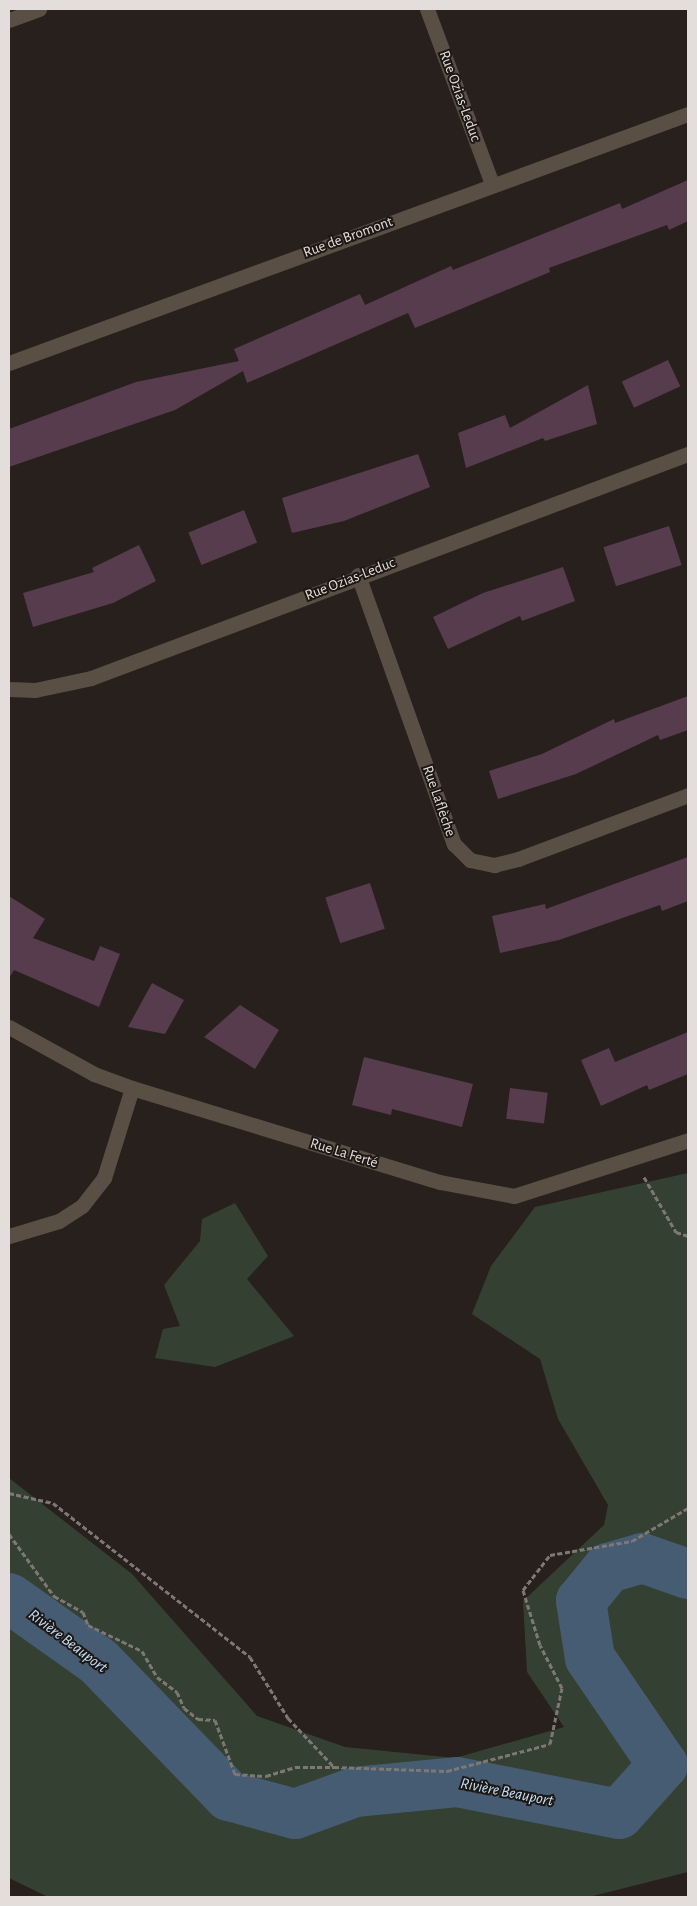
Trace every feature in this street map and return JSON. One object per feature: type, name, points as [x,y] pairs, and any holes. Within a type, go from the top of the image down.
[{"type":"street","points":[[9,20],[39,9]]},
{"type":"street","name":"Rue Ozias-Leduc","points":[[427,9],[492,184]]},
{"type":"street","name":"Rue de Bromont","points":[[9,363],[492,184],[688,114]]},
{"type":"street","name":"Rue Ozias-Leduc","points":[[9,689],[35,690],[92,678],[358,575],[688,454]]},
{"type":"street","name":"Rue Laflèche","points":[[358,575],[454,844],[470,860],[494,865],[518,859],[688,795]]},
{"type":"street","name":"Rue La Ferté","points":[[9,1027],[94,1074],[132,1088],[440,1182],[514,1196],[635,1160],[688,1140]]},
{"type":"street","points":[[9,1236],[59,1221],[82,1206],[104,1178],[132,1088]]},
{"type":"path","points":[[635,1160],[676,1232],[688,1236]]},
{"type":"path","points":[[9,1493],[53,1503],[250,1657],[288,1718],[334,1767]]},
{"type":"path","points":[[9,1534],[54,1596],[83,1612],[88,1625],[142,1651],[156,1676],[177,1692],[184,1708],[198,1719],[216,1720],[235,1774],[266,1776],[295,1767],[446,1771],[550,1744],[562,1688],[540,1645],[523,1590],[550,1555],[632,1542],[688,1508]]},
{"type":"green space","points":[[688,1173],[688,1872],[589,1897],[48,1897],[9,1878],[9,1478],[132,1574],[257,1716],[345,1747],[455,1758],[564,1727],[527,1672],[523,1601],[604,1525],[608,1505],[558,1419],[540,1359],[472,1314],[491,1266],[535,1207]]},
{"type":"green space","points":[[235,1203],[268,1256],[247,1279],[294,1336],[215,1367],[155,1358],[163,1329],[180,1326],[164,1285],[200,1241],[202,1219]]},
{"type":"building","points":[[688,180],[688,221],[669,230],[667,225],[549,268],[550,272],[415,328],[408,313],[247,383],[243,371],[175,410],[9,467],[9,429],[136,382],[239,361],[234,349],[360,294],[365,305],[451,266],[453,270],[620,203],[622,209]]},
{"type":"building","points":[[668,360],[680,386],[634,408],[622,382]]},
{"type":"building","points":[[588,385],[597,424],[545,441],[543,438],[466,468],[458,433],[505,415],[510,428]]},
{"type":"building","points":[[418,454],[430,487],[344,521],[292,533],[282,498]]},
{"type":"building","points":[[244,510],[257,542],[201,565],[188,532]]},
{"type":"building","points":[[669,526],[682,565],[616,586],[603,547]]},
{"type":"building","points":[[139,545],[156,581],[113,603],[33,627],[23,593],[94,572],[92,568]]},
{"type":"building","points":[[563,567],[575,601],[522,621],[520,616],[448,649],[433,617],[483,593]]},
{"type":"building","points":[[688,696],[688,730],[660,740],[658,735],[576,774],[498,799],[489,771],[542,754],[614,719],[615,723]]},
{"type":"building","points":[[688,857],[688,901],[662,911],[660,905],[559,940],[500,953],[492,916],[545,904],[546,909]]},
{"type":"building","points":[[370,883],[385,929],[340,943],[325,898]]},
{"type":"building","points":[[9,896],[45,919],[33,938],[94,961],[100,946],[120,954],[99,1007],[14,970],[9,978]]},
{"type":"building","points":[[152,983],[184,1000],[165,1034],[128,1027]]},
{"type":"building","points":[[240,1005],[279,1030],[255,1069],[204,1037]]},
{"type":"building","points":[[688,1032],[688,1074],[649,1090],[647,1085],[601,1106],[581,1060],[609,1048],[615,1062]]},
{"type":"building","points":[[364,1057],[473,1084],[462,1127],[392,1109],[391,1115],[352,1105]]},
{"type":"building","points":[[510,1088],[548,1093],[544,1123],[506,1119]]},
{"type":"waterway","name":"Rivière Beauport","points":[[9,1598],[99,1662],[229,1796],[295,1814],[355,1792],[457,1782],[619,1814],[663,1765],[590,1658],[581,1601],[608,1568],[642,1558],[688,1574]]}]
